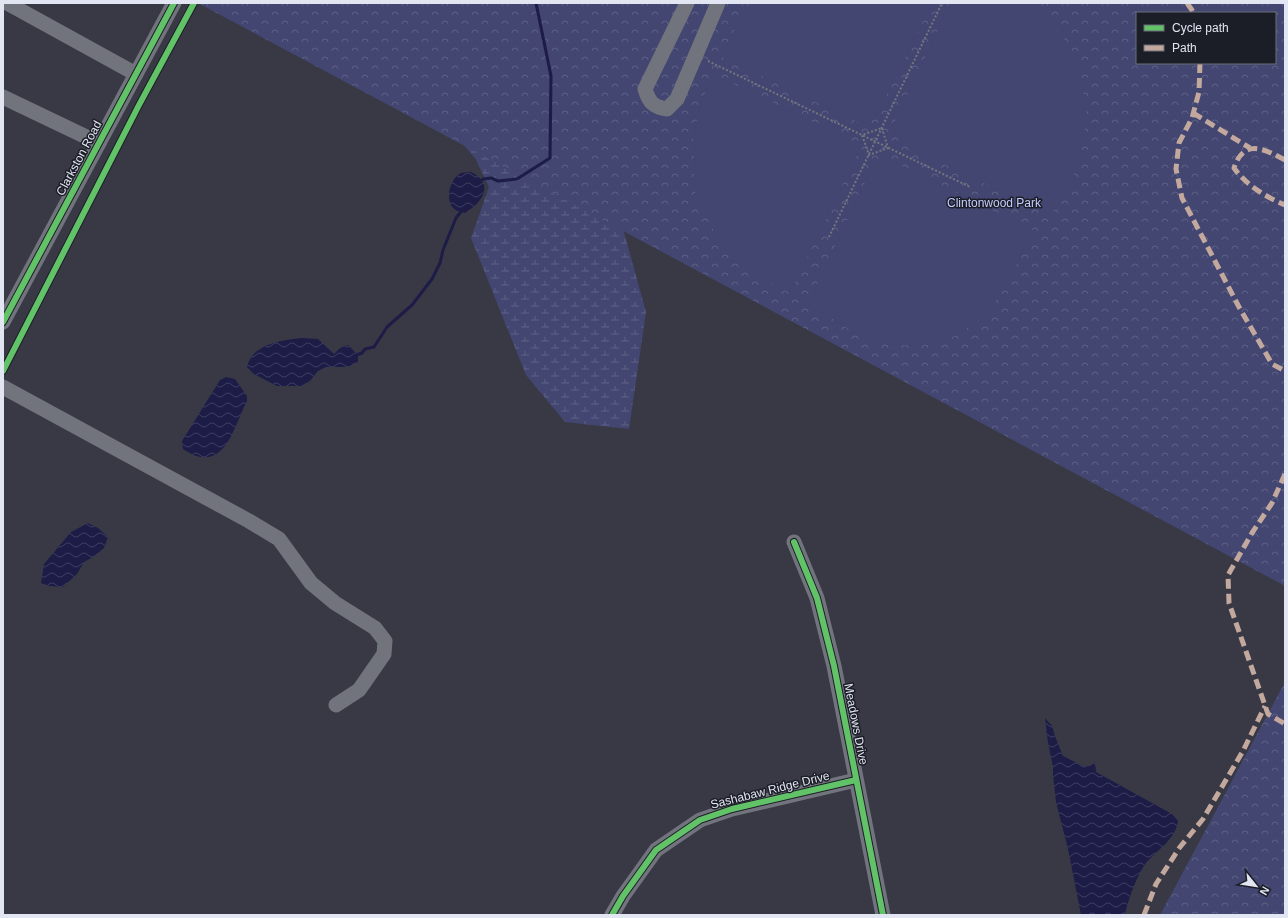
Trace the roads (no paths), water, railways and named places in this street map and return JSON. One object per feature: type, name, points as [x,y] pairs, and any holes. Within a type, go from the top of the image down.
[{"type":"street","points":[[7,3],[136,74]]},
{"type":"street","name":"Clarkston Road","points":[[3,322],[174,3]]},
{"type":"street","points":[[687,3],[645,89],[648,101],[657,108],[667,108],[677,100],[718,3]]},
{"type":"street","points":[[3,98],[99,143]]},
{"type":"street","points":[[3,387],[249,520],[279,539],[311,583],[335,603],[375,628],[385,641],[384,654],[359,690],[336,705]]},
{"type":"street","name":"Meadows Drive","points":[[794,542],[818,598],[835,672],[884,915]]},
{"type":"street","name":"Sashabaw Ridge Drive","points":[[612,915],[623,896],[656,850],[700,820],[732,810],[856,780]]},
{"type":"water","points":[[471,172],[483,182],[484,193],[477,204],[465,213],[457,211],[453,208],[449,199],[450,189],[457,176],[461,173]]},
{"type":"water","points":[[302,338],[318,339],[334,354],[340,348],[348,345],[358,355],[358,362],[348,367],[326,367],[318,371],[310,381],[301,386],[277,386],[254,374],[247,367],[250,359],[261,348],[277,342]]},
{"type":"water","points":[[226,377],[235,379],[247,396],[247,401],[225,446],[218,453],[208,457],[197,456],[183,449],[182,441],[220,380]]},
{"type":"water","points":[[88,523],[98,528],[108,537],[104,548],[84,562],[77,574],[63,587],[49,586],[41,583],[44,564],[71,532]]},
{"type":"water","points":[[1045,718],[1052,726],[1063,756],[1083,766],[1090,766],[1095,762],[1096,772],[1172,814],[1178,821],[1170,839],[1146,863],[1139,874],[1128,902],[1125,915],[1081,915],[1068,849],[1056,802],[1053,767]]},
{"type":"waterway","points":[[480,182],[483,179],[491,178],[498,181],[517,179],[550,158],[551,76],[536,3]]},
{"type":"waterway","points":[[354,356],[362,353],[365,349],[374,347],[387,327],[412,305],[432,279],[440,263],[443,250],[456,218],[463,209]]},
{"type":"park label","name":"Clintonwood Park","points":[[994,203]]}]
